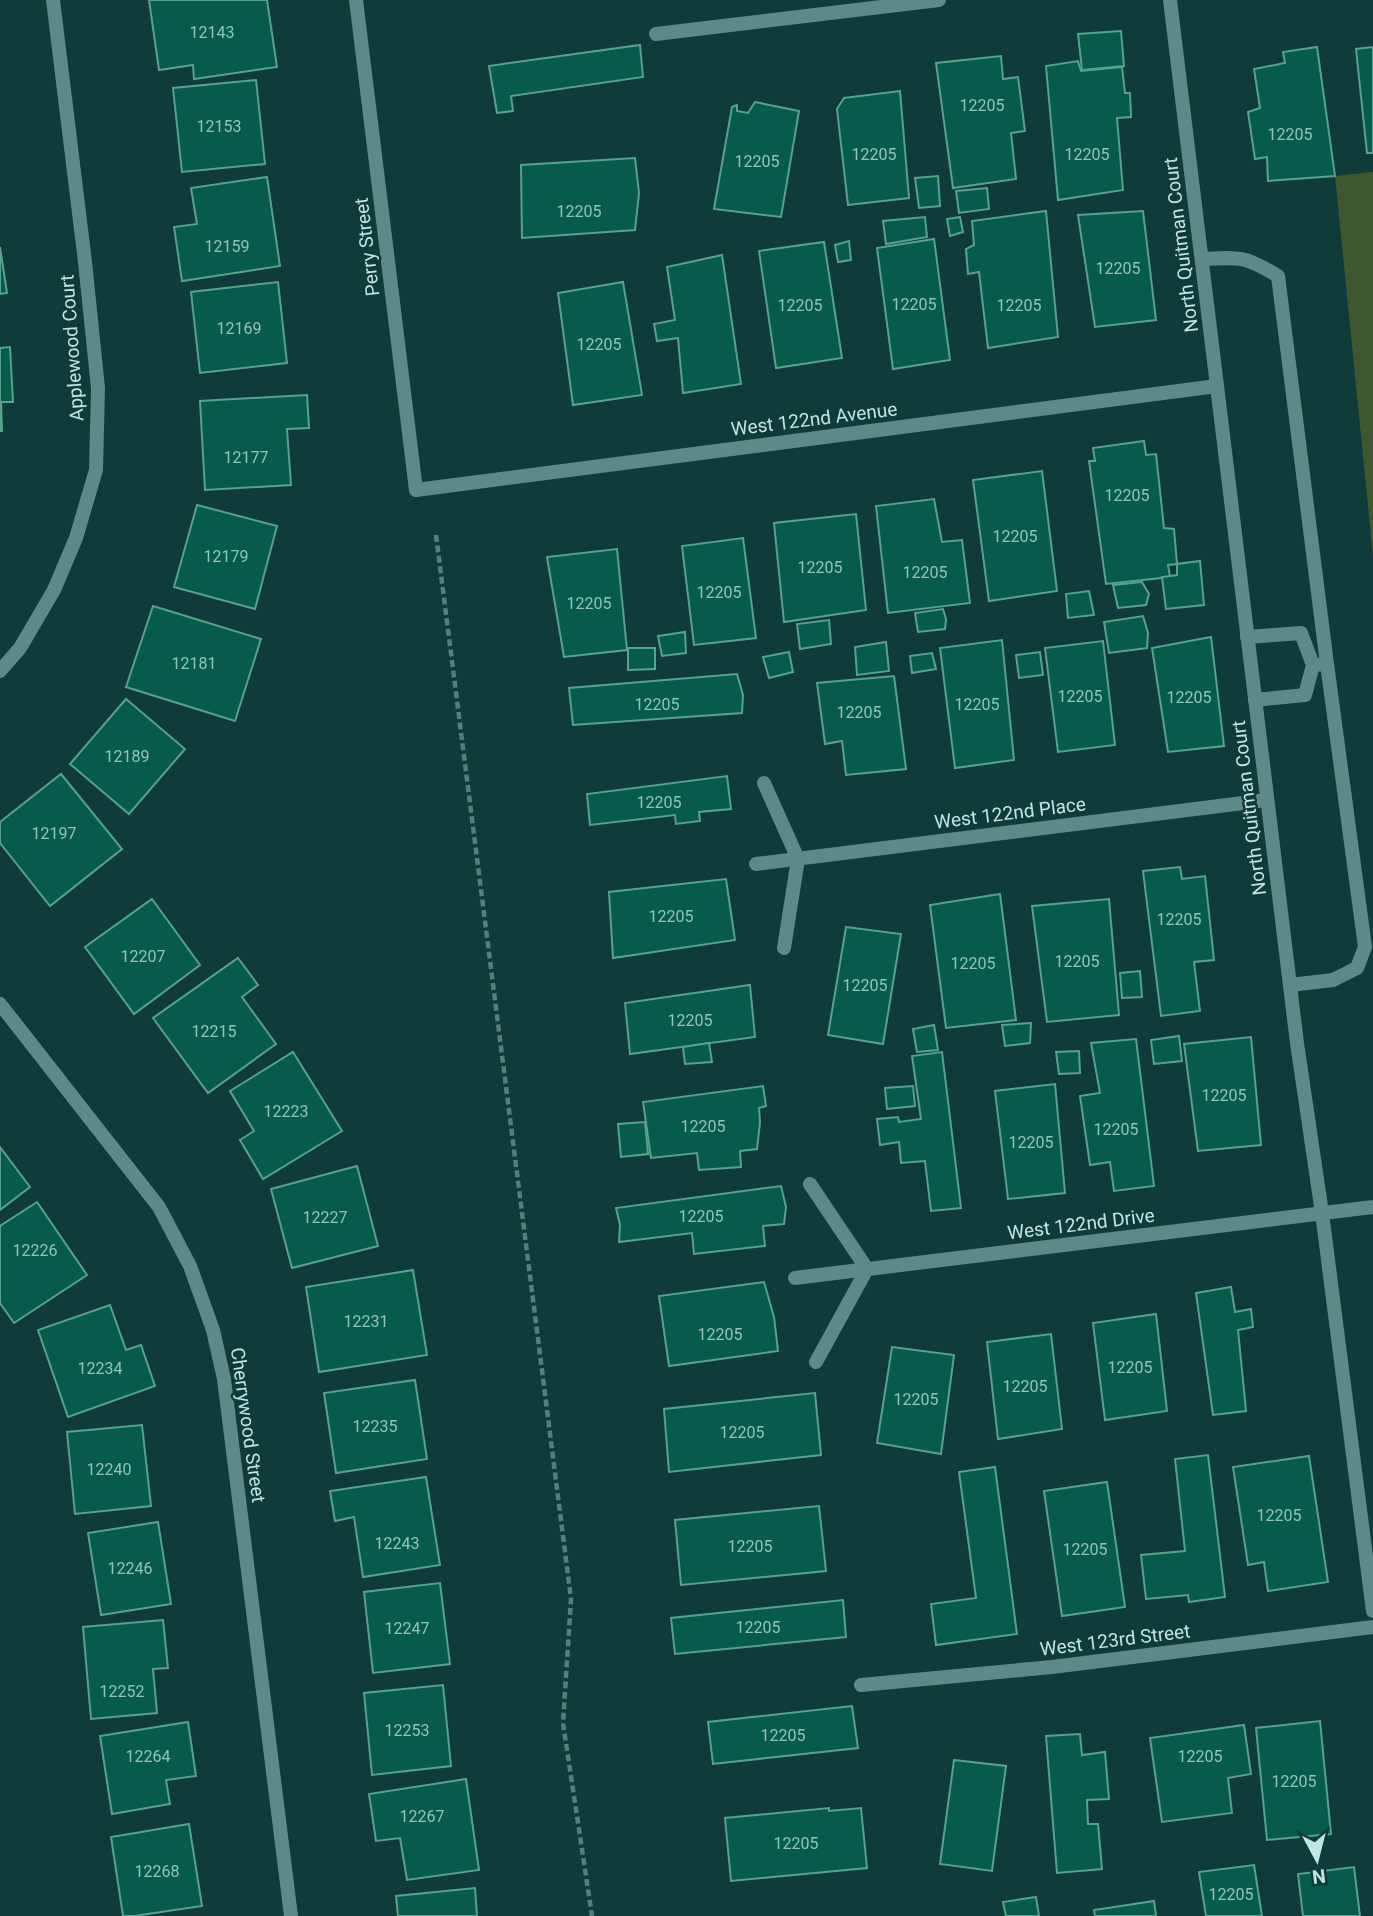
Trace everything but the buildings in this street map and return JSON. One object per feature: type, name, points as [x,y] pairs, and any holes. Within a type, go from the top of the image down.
[{"type":"street","name":"Applewood Court","points":[[0,671],[20,648],[54,590],[76,538],[96,470],[98,388],[52,0]]},
{"type":"street","name":"Perry Street","points":[[356,0],[416,490]]},
{"type":"street","points":[[656,34],[939,0]]},
{"type":"street","name":"North Quitman Court","points":[[1170,0],[1290,985],[1373,1611]]},
{"type":"street","points":[[1202,259],[1238,257],[1256,262],[1278,276],[1320,664],[1365,947],[1357,968],[1333,980],[1290,985]]},
{"type":"street","name":"West 122nd Avenue","points":[[416,490],[1217,386]]},
{"type":"street","points":[[1247,637],[1301,633],[1320,664]]},
{"type":"street","points":[[1255,700],[1305,695],[1320,664]]},
{"type":"street","points":[[764,783],[798,859],[784,948]]},
{"type":"street","name":"West 122nd Place","points":[[756,864],[1268,800]]},
{"type":"street","name":"Cherrywood Street","points":[[0,1004],[159,1207],[190,1266],[213,1330],[224,1379],[291,1916]]},
{"type":"street","points":[[810,1184],[867,1269],[816,1362]]},
{"type":"street","name":"West 122nd Drive","points":[[794,1278],[1373,1207]]},
{"type":"street","name":"West 123rd Street","points":[[861,1685],[1052,1667],[1373,1628]]},
{"type":"path","points":[[436,535],[571,1599],[564,1723],[592,1916]]},
{"type":"green space","points":[[1373,172],[1373,556],[1335,176]]}]
